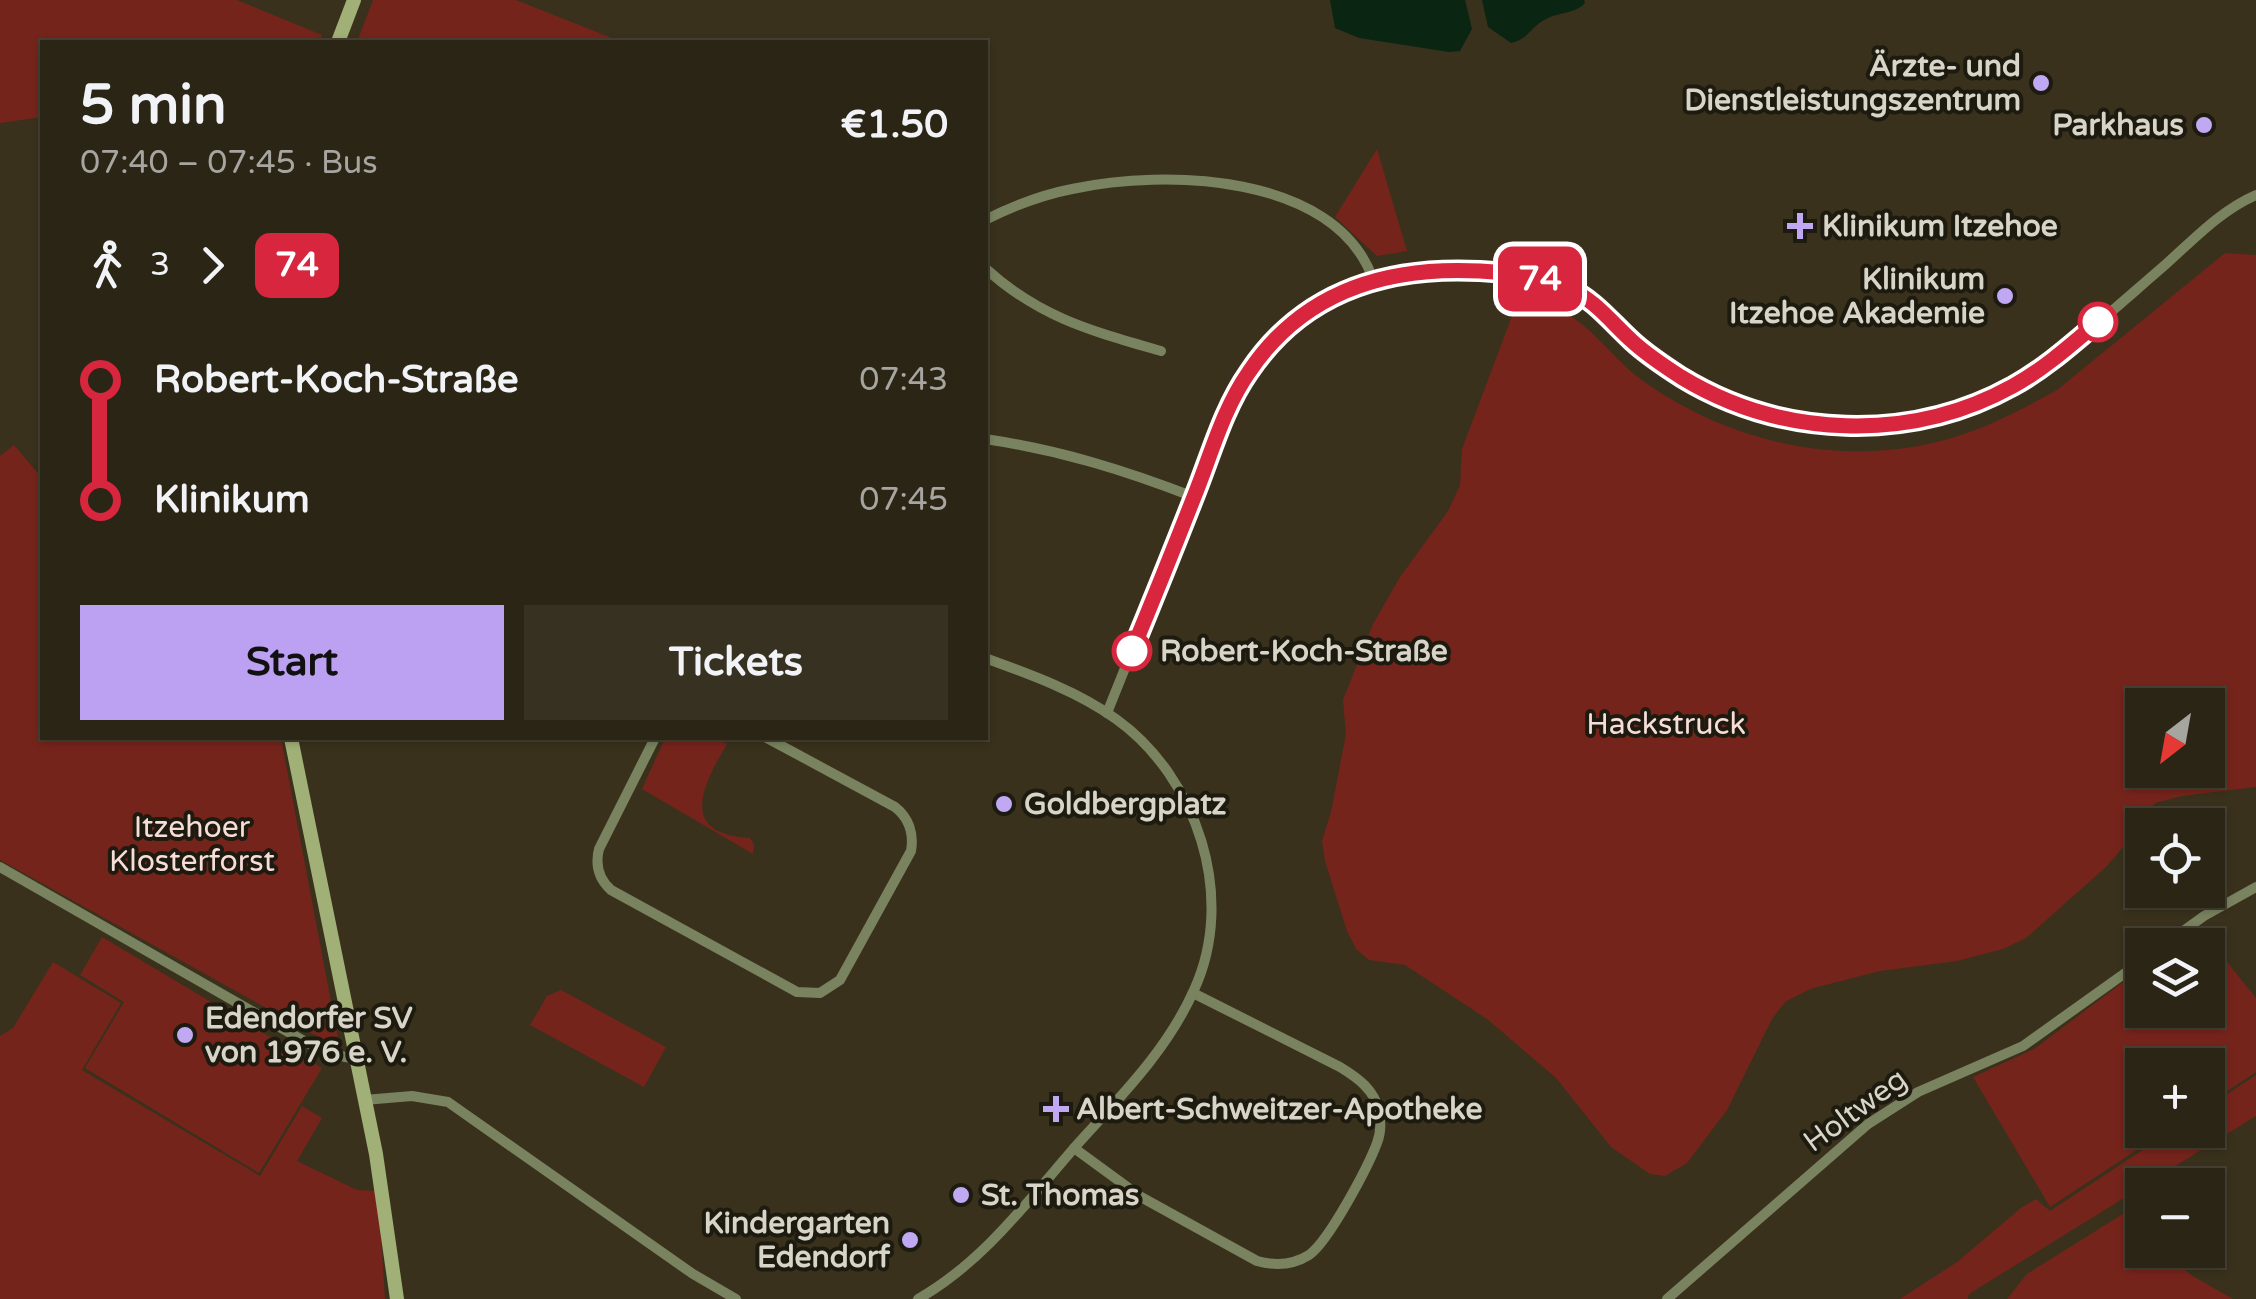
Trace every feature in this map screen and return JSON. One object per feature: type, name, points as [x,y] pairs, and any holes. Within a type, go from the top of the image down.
[{"type":"street","points":[[339,40],[354,0]]},
{"type":"street","points":[[988,219],[1034,199],[1107,183],[1237,185],[1286,198],[1322,216],[1356,246],[1373,279]]},
{"type":"street","points":[[1107,713],[1230,406],[1261,355],[1292,324],[1322,302],[1373,279],[1418,272],[1467,271],[1539,278],[1569,288],[1594,304],[1657,362],[1723,398],[1801,423],[1865,426],[1943,414],[2017,384],[2070,346],[2213,223],[2256,195]]},
{"type":"street","points":[[988,270],[1020,296],[1059,319],[1161,351]]},
{"type":"street","points":[[988,441],[1084,458],[1194,497]]},
{"type":"street","points":[[918,1299],[952,1278],[993,1242],[1142,1072],[1171,1034],[1193,993],[1206,953],[1209,874],[1187,803],[1166,770],[1142,742],[1107,713],[1060,688],[988,659]]},
{"type":"street","points":[[291,740],[384,1198],[397,1299]]},
{"type":"street","points":[[655,740],[598,850],[598,868],[605,884],[797,992],[820,994],[840,980],[911,851],[911,832],[904,815],[895,807],[771,740]]},
{"type":"street","points":[[0,867],[325,1053],[356,1059]]},
{"type":"street","points":[[2187,928],[2256,887]]},
{"type":"street","name":"Holtweg","points":[[1668,1299],[1868,1124],[1918,1092],[2023,1046],[2125,973]]},
{"type":"street","points":[[1074,1148],[1129,1189],[1252,1259],[1268,1264],[1290,1263],[1304,1258],[1320,1244],[1378,1142],[1380,1117],[1373,1095],[1340,1067],[1193,993]]},
{"type":"street","points":[[364,1100],[412,1096],[448,1102],[693,1274],[736,1299]]},
{"type":"green space","points":[[0,0],[237,0],[322,35],[320,40],[40,40],[40,117],[0,123]]},
{"type":"green space","points":[[373,0],[516,0],[617,40],[358,40]]},
{"type":"green space","points":[[1377,149],[1407,251],[1377,256],[1335,217]]},
{"type":"green space","name":"Hackstruck","points":[[2225,253],[2256,255],[2256,787],[2182,796],[2155,803],[2152,808],[2125,808],[2125,845],[2107,866],[2026,938],[2003,949],[1957,961],[1880,971],[1810,989],[1785,1002],[1772,1019],[1727,1110],[1687,1163],[1665,1176],[1650,1174],[1611,1147],[1556,1078],[1487,1019],[1405,965],[1369,960],[1356,949],[1347,931],[1322,841],[1346,734],[1343,700],[1373,624],[1400,577],[1448,511],[1460,485],[1462,449],[1521,292],[1575,319],[1634,374],[1678,403],[1715,422],[1795,446],[1878,451],[1920,446],[1986,426],[2057,390]]},
{"type":"green space","name":"Itzehoer Klosterforst","points":[[14,445],[40,476],[40,740],[281,740],[340,1049],[0,860],[0,456]]},
{"type":"green space","points":[[664,740],[719,740],[727,744],[704,791],[704,818],[727,835],[750,838],[753,854],[642,789]]},
{"type":"green space","name":"Edendorfer SV von 1976 e. V.","points":[[102,937],[322,1068],[259,1173],[85,1068],[124,1002],[80,975]]},
{"type":"green space","points":[[2225,959],[2256,998],[2256,1072],[2225,1093],[2225,1048],[2125,1048],[2125,1148],[2140,1148],[2050,1207],[1973,1077],[2034,1049],[2125,981],[2125,1028],[2225,1028]]},
{"type":"green space","points":[[53,962],[121,1003],[82,1070],[260,1176],[302,1106],[322,1118],[297,1161],[357,1190],[378,1191],[385,1299],[0,1299],[0,1036],[13,1028]]},
{"type":"green space","points":[[561,990],[666,1047],[644,1087],[530,1025],[547,996]]},
{"type":"green space","points":[[2256,1075],[2256,1116],[2225,1135],[2225,1096]]},
{"type":"green space","points":[[2146,1148],[2204,1148],[2172,1168],[2125,1168],[2125,1197],[1969,1294],[1968,1299],[1900,1299],[1957,1262],[2022,1207],[2036,1199],[2050,1211]]},
{"type":"green space","points":[[2125,1213],[2125,1268],[2183,1268],[2233,1299],[2007,1299],[2027,1274]]},
{"type":"shaded area","points":[[1330,0],[1465,0],[1472,29],[1460,51],[1449,52],[1359,38],[1335,28]]},
{"type":"shaded area","points":[[1482,0],[1585,3],[1546,19],[1511,43],[1488,27]]},
{"type":"bus line","name":"74","points":[[1132,651],[1221,427],[1248,372],[1268,347],[1306,313],[1373,279],[1418,272],[1467,271],[1539,278],[1569,288],[1594,304],[1633,342],[1684,379],[1772,416],[1834,426],[1896,423],[1962,408],[2031,375],[2098,322]]},
{"type":"place","name":"Ärzte- und Dienstleistungszentrum","points":[[2041,83]]},
{"type":"place","name":"Parkhaus","points":[[2204,125]]},
{"type":"place","name":"Klinikum Itzehoe","points":[[1800,226]]},
{"type":"place","name":"Klinikum Itzehoe Akademie","points":[[2005,296]]},
{"type":"place","name":"Robert-Koch-Straße","points":[[1132,651]]},
{"type":"place","name":"Goldbergplatz","points":[[1004,804]]},
{"type":"place","name":"Edendorfer SV von 1976 e. V.","points":[[185,1035]]},
{"type":"place","name":"Albert-Schweitzer-Apotheke","points":[[1056,1109]]},
{"type":"place","name":"St. Thomas","points":[[961,1195]]},
{"type":"place","name":"Kindergarten Edendorf","points":[[910,1240]]}]
